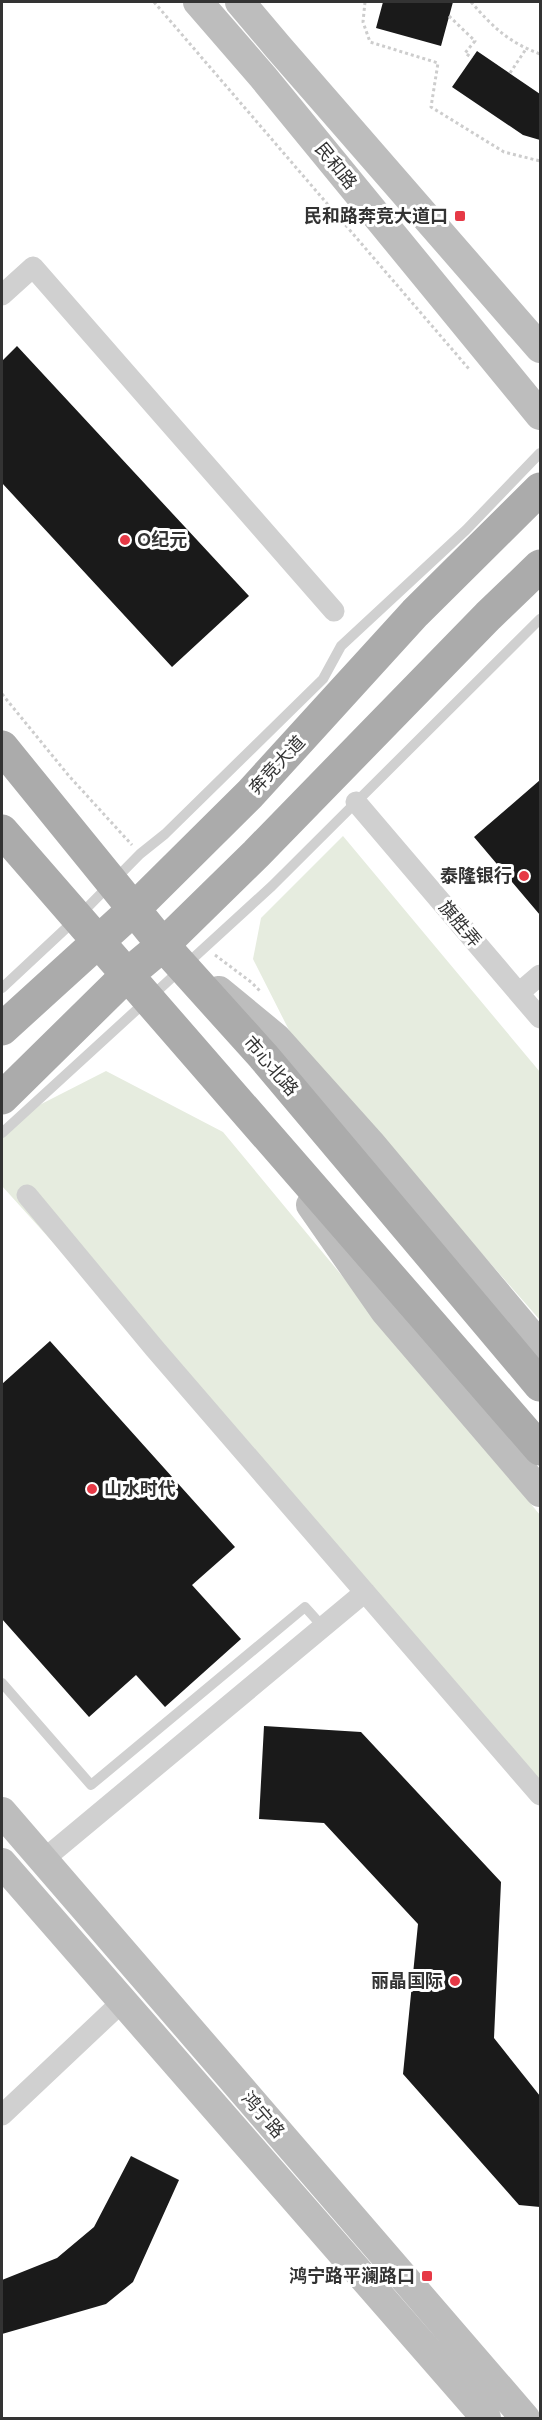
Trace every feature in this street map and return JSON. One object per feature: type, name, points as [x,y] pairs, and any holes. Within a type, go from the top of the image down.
[{"type":"main road","name":"民和路","points":[[198,2],[263,76],[540,415]]},
{"type":"main road","name":"民和路","points":[[240,2],[540,348]]},
{"type":"main road","name":"奔竞大道","points":[[2,1029],[87,930],[134,909],[250,794],[415,613],[540,489]]},
{"type":"main road","points":[[2,1098],[137,987],[177,958],[256,854],[480,624],[540,566]]},
{"type":"main road","name":"市心北路","points":[[2,747],[134,909],[263,1056],[540,1385]]},
{"type":"main road","points":[[2,831],[540,1449]]},
{"type":"main road","points":[[177,958],[276,1038],[403,1181],[540,1346]]},
{"type":"main road","points":[[248,1114],[386,1311],[540,1492]]},
{"type":"main road","name":"鸿宁路","points":[[2,1812],[525,2418]]},
{"type":"main road","name":"鸿宁路","points":[[2,1863],[486,2418]]},
{"type":"street","points":[[2,295],[33,267],[334,611]]},
{"type":"street","name":"旗胜弄","points":[[356,802],[540,1018]]},
{"type":"street","points":[[519,993],[540,975]]},
{"type":"street","points":[[27,1195],[155,1349],[540,1795]]},
{"type":"street","points":[[43,1860],[365,1592]]},
{"type":"street","points":[[2,2115],[123,2001]]},
{"type":"lane","points":[[2,987],[87,930],[112,882],[140,854],[165,834],[323,679],[341,646],[466,530],[540,453]]},
{"type":"lane","points":[[177,958],[272,886],[540,619]]},
{"type":"lane","points":[[2,1133],[137,987]]},
{"type":"lane","points":[[403,1181],[440,1266]]},
{"type":"lane","points":[[2,1683],[91,1785],[305,1607],[323,1628]]},
{"type":"path","points":[[154,2],[470,370]]},
{"type":"path","points":[[365,2],[363,22],[370,42],[438,63],[431,107],[504,152],[540,161]]},
{"type":"path","points":[[471,2],[495,30],[526,49],[540,54]]},
{"type":"path","points":[[449,16],[475,41],[465,53],[472,58]]},
{"type":"path","points":[[510,74],[526,49]]},
{"type":"path","points":[[2,694],[69,776],[140,854]]},
{"type":"shaded area","points":[[343,836],[540,1072],[540,1320],[293,1038],[253,959],[261,918]]},
{"type":"shaded area","points":[[106,1071],[223,1132],[540,1515],[540,1782],[2,1186],[2,1127],[8,1121]]},
{"type":"building","points":[[383,2],[453,2],[441,46],[376,28]]},
{"type":"building","points":[[477,51],[540,94],[540,140],[523,135],[452,87]]},
{"type":"building","name":"O纪元","points":[[17,346],[249,596],[172,667],[2,483],[2,361]]},
{"type":"building","name":"泰隆银行","points":[[540,780],[540,915],[474,837]]},
{"type":"building","name":"山水时代","points":[[50,1341],[235,1547],[192,1585],[241,1639],[165,1707],[136,1675],[89,1717],[2,1619],[2,1384]]},
{"type":"building","name":"丽晶国际","points":[[264,1726],[361,1732],[501,1882],[494,2038],[540,2096],[540,2207],[519,2205],[403,2074],[418,1924],[324,1823],[259,1819]]},
{"type":"building","points":[[131,2156],[179,2180],[133,2282],[106,2304],[2,2334],[2,2280],[57,2258],[94,2227]]},
{"type":"place","name":"民和路奔竞大道口","points":[[460,216]]},
{"type":"place","name":"O纪元","points":[[125,540]]},
{"type":"place","name":"泰隆银行","points":[[524,876]]},
{"type":"place","name":"山水时代","points":[[92,1489]]},
{"type":"place","name":"丽晶国际","points":[[455,1981]]},
{"type":"place","name":"鸿宁路平澜路口","points":[[427,2276]]}]
